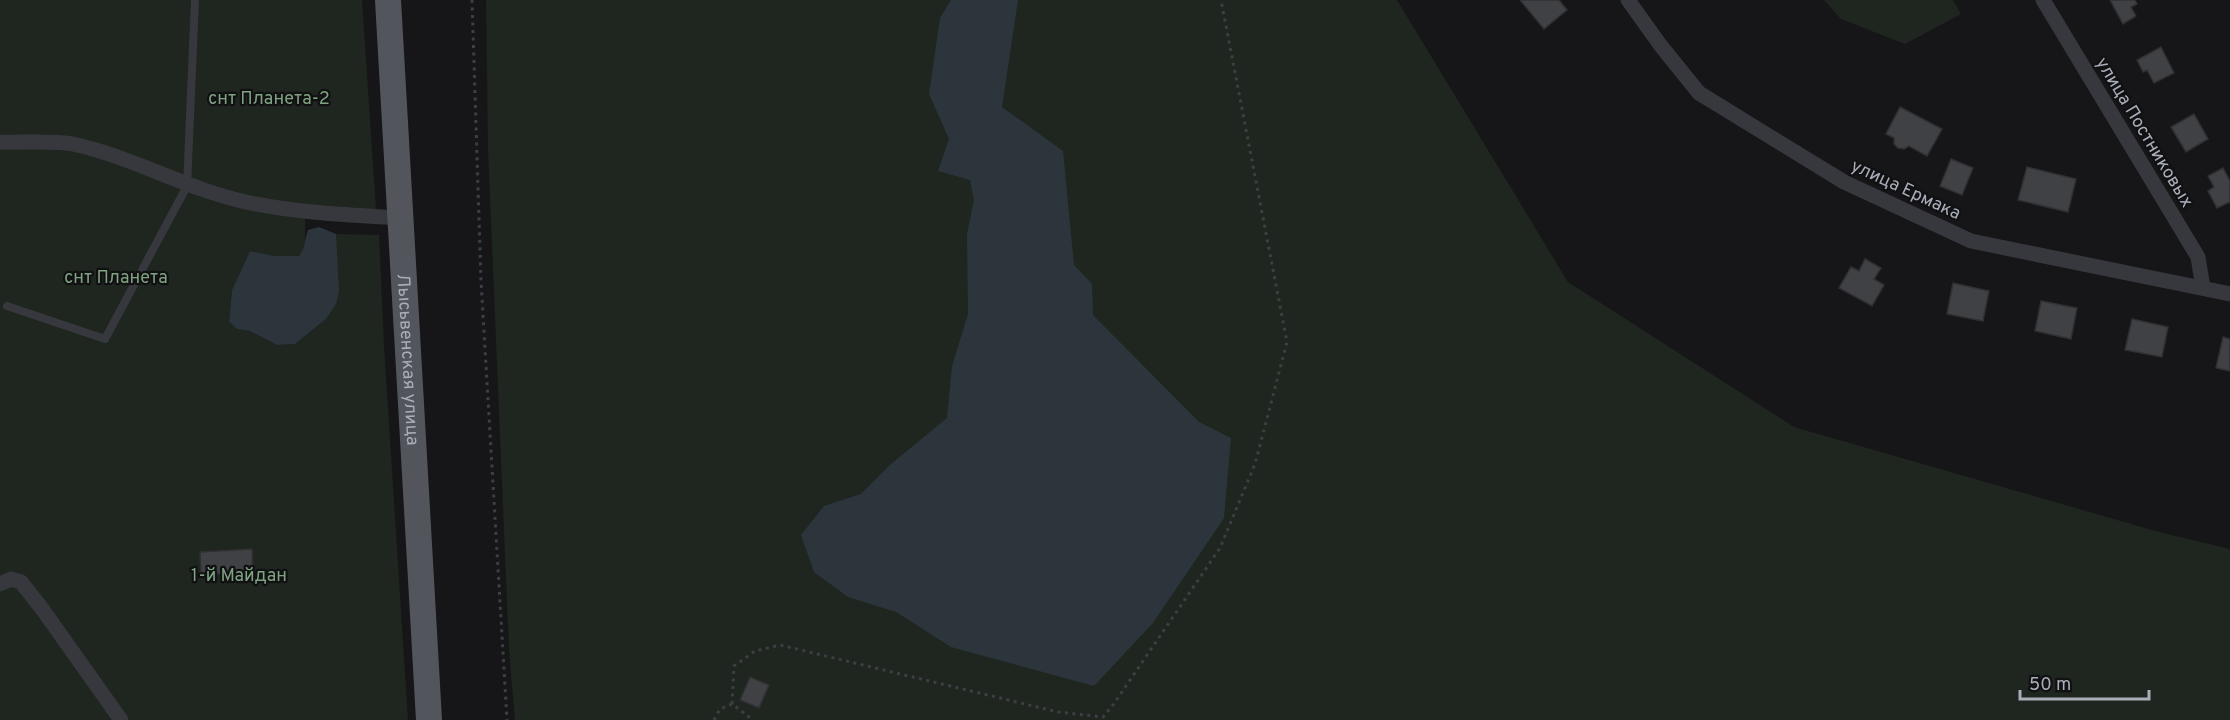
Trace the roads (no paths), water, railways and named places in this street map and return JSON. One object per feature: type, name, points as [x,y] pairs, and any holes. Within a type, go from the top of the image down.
[{"type":"main road","name":"Лысьвенская улица","points":[[388,0],[429,720]]},
{"type":"street","name":"улица Ермака","points":[[1628,0],[1699,93],[1844,182],[1971,241],[2230,294]]},
{"type":"street","name":"улица Постниковых","points":[[2043,0],[2198,257],[2203,288]]},
{"type":"street","points":[[0,142],[72,144],[163,174],[188,186],[246,202],[297,210],[401,218]]},
{"type":"street","points":[[0,584],[11,579],[21,582],[121,720]]},
{"type":"lane","points":[[7,306],[105,339],[188,186],[195,0]]},
{"type":"park label","name":"снт Планета-2","points":[[269,98]]},
{"type":"park label","name":"снт Планета","points":[[116,277]]},
{"type":"park label","name":"1-й Майдан","points":[[239,575]]}]
